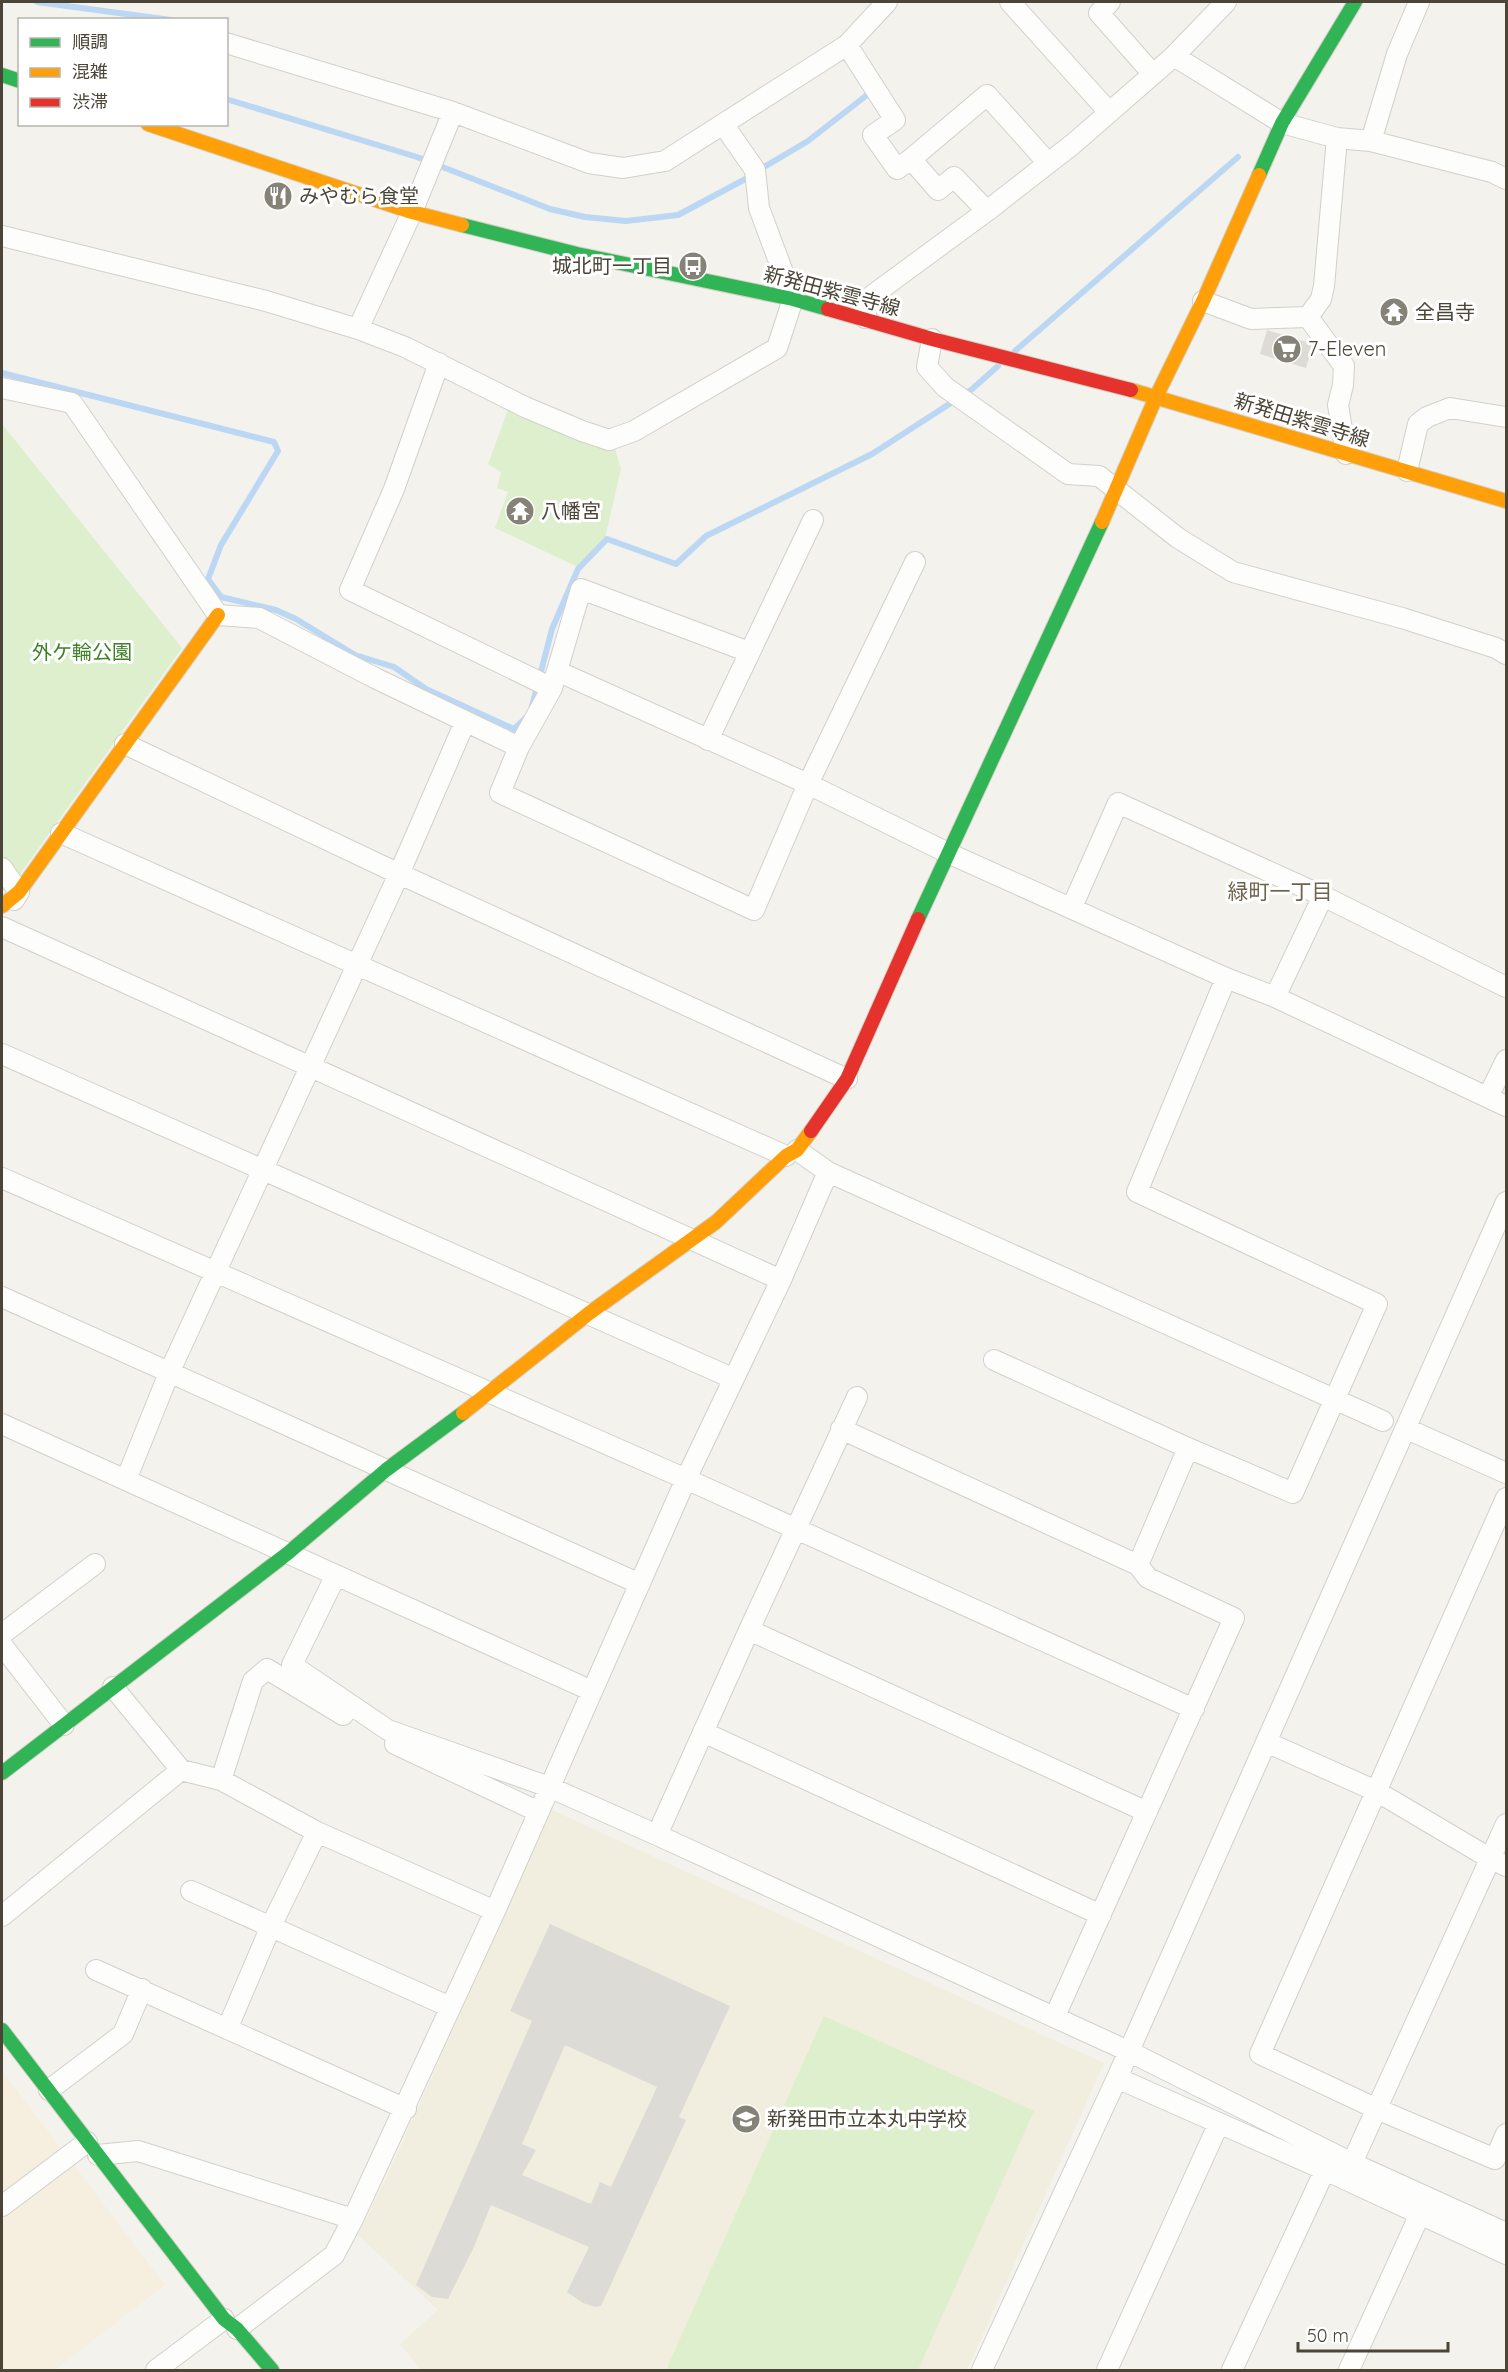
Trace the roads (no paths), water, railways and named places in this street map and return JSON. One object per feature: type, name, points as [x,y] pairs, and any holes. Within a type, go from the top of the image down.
[{"type":"street","points":[[228,44],[453,112],[589,163],[623,168],[665,161],[847,45],[887,2]]},
{"type":"street","points":[[1010,2],[1109,112]]},
{"type":"street","points":[[1110,2],[1099,13],[1152,73]]},
{"type":"street","points":[[865,318],[870,297],[1048,163],[1174,56],[1226,2]]},
{"type":"street","points":[[2,1773],[288,1553],[386,1470],[490,1393],[588,1314],[716,1222],[791,1153],[847,1079],[948,853],[1117,490],[1156,397],[1203,301],[1282,123],[1354,2]]},
{"type":"street","points":[[1371,141],[1397,54],[1419,2]]},
{"type":"street","points":[[847,45],[895,120],[873,135],[897,169],[987,95],[1048,163]]},
{"type":"street","points":[[1174,56],[1282,123],[1336,138],[1371,141],[1492,172],[1506,179]]},
{"type":"street","points":[[2,75],[18,80]]},
{"type":"street","points":[[358,329],[412,212],[453,112]]},
{"type":"street","points":[[2,236],[266,301],[358,329],[439,363],[525,406],[609,440],[634,431],[777,348],[793,299],[759,208],[755,170],[723,124]]},
{"type":"street","name":"新発田紫雲寺線","points":[[159,126],[175,129],[412,212],[577,254],[793,299],[865,318],[932,339],[1156,397],[1506,501]]},
{"type":"street","points":[[1308,317],[1321,299],[1324,286],[1336,138]]},
{"type":"street","points":[[911,159],[938,190],[954,177],[987,211]]},
{"type":"street","points":[[1203,301],[1251,319],[1308,317]]},
{"type":"street","points":[[1308,317],[1344,366],[1343,385],[1338,405],[1346,454]]},
{"type":"street","points":[[932,339],[927,367],[945,387],[1068,474],[1099,476],[1178,538],[1233,572],[1402,618],[1496,648],[1506,654]]},
{"type":"street","points":[[439,363],[394,489],[350,590],[554,680],[708,740],[808,784],[948,853],[1226,978],[1275,997],[1506,1106]]},
{"type":"street","points":[[2,388],[72,404],[218,615]]},
{"type":"street","points":[[1407,471],[1418,424],[1427,417],[1450,408],[1506,417]]},
{"type":"street","points":[[708,740],[813,520]]},
{"type":"street","points":[[749,652],[581,589],[554,680],[519,747],[500,793],[754,910],[808,784],[915,562]]},
{"type":"street","points":[[218,615],[259,618],[519,747]]},
{"type":"street","points":[[2,917],[218,615]]},
{"type":"street","points":[[126,1480],[169,1373],[399,874],[465,722]]},
{"type":"street","points":[[125,744],[399,874],[847,1079]]},
{"type":"street","points":[[1072,907],[1118,803],[1323,896],[1506,987]]},
{"type":"street","points":[[62,833],[357,965],[791,1153],[828,1172],[1383,1421]]},
{"type":"street","points":[[2,868],[19,892]]},
{"type":"street","points":[[2,906],[19,892]]},
{"type":"street","points":[[1275,997],[1323,896]]},
{"type":"street","points":[[2,927],[781,1280]]},
{"type":"street","points":[[994,1360],[1293,1493],[1377,1304],[1137,1192],[1226,978]]},
{"type":"street","points":[[2,1054],[732,1378]]},
{"type":"street","points":[[1488,1096],[1506,1060]]},
{"type":"street","points":[[156,2370],[231,2324],[334,2255],[405,2109],[686,1479],[732,1378],[781,1280],[828,1172]]},
{"type":"street","points":[[2,1178],[686,1479],[1194,1709]]},
{"type":"street","points":[[989,2368],[1506,1202]]},
{"type":"street","points":[[2,1297],[640,1584]]},
{"type":"street","points":[[657,1835],[795,1529],[857,1398]]},
{"type":"street","points":[[2,1424],[592,1691]]},
{"type":"street","points":[[841,1429],[1138,1566],[1148,1578],[1234,1618],[1055,2016]]},
{"type":"street","points":[[1407,1429],[1506,1473]]},
{"type":"street","points":[[1138,1566],[1188,1448]]},
{"type":"street","points":[[1506,1498],[1260,2054],[1377,2109],[1495,2159],[1506,2134]]},
{"type":"street","points":[[2,1634],[95,1564]]},
{"type":"street","points":[[336,1575],[292,1665],[388,1730],[549,1787],[657,1835],[1055,2016],[1353,2163],[1506,2233]]},
{"type":"street","points":[[749,1630],[1147,1812]]},
{"type":"street","points":[[2,1645],[64,1725]]},
{"type":"street","points":[[221,1780],[253,1681],[267,1669],[379,1737],[539,1812]]},
{"type":"street","points":[[113,1687],[181,1770],[221,1780],[317,1832],[495,1911]]},
{"type":"street","points":[[703,1732],[1101,1915]]},
{"type":"street","points":[[1266,1742],[1376,1791],[1499,1862]]},
{"type":"street","points":[[2,1916],[181,1770]]},
{"type":"street","points":[[1353,2163],[1377,2109],[1499,1862],[1506,1824]]},
{"type":"street","points":[[228,2027],[271,1926],[317,1832]]},
{"type":"street","points":[[191,1891],[450,2007]]},
{"type":"street","points":[[96,1970],[228,2027],[405,2109]]},
{"type":"street","points":[[49,2090],[123,2034],[142,1989]]},
{"type":"street","points":[[2,2030],[92,2149],[231,2324],[272,2370]]},
{"type":"street","points":[[1117,2078],[1325,2170],[1506,2254]]},
{"type":"street","points":[[1107,2370],[1219,2123]]},
{"type":"street","points":[[2,2206],[92,2149],[138,2151],[353,2219]]},
{"type":"street","points":[[1232,2370],[1325,2170]]},
{"type":"street","points":[[1349,2370],[1420,2214]]},
{"type":"waterway","points":[[37,2],[156,18]]},
{"type":"waterway","points":[[759,170],[808,141],[867,95]]},
{"type":"waterway","points":[[228,100],[417,157],[550,209],[585,217],[626,221],[678,215],[751,176]]},
{"type":"waterway","points":[[1015,351],[1238,157]]},
{"type":"waterway","points":[[2,373],[274,442],[278,451],[221,545],[208,579],[221,597],[276,610],[296,619],[355,655],[394,667],[426,689],[514,729],[530,714],[552,629],[578,569],[607,539],[676,564],[706,536],[872,454],[971,390],[998,366]]},
{"type":"place","name":"みやむら食堂","points":[[278,196]]},
{"type":"place","name":"城北町一丁目","points":[[693,266]]},
{"type":"place","name":"全昌寺","points":[[1394,312]]},
{"type":"place","name":"7-Eleven","points":[[1287,349]]},
{"type":"place","name":"八幡宮","points":[[520,511]]},
{"type":"place","name":"新発田市立本丸中学校","points":[[746,2119]]},
{"type":"district","name":"緑町一丁目","points":[[1280,892]]},
{"type":"park label","name":"外ケ輪公園","points":[[82,652]]}]
